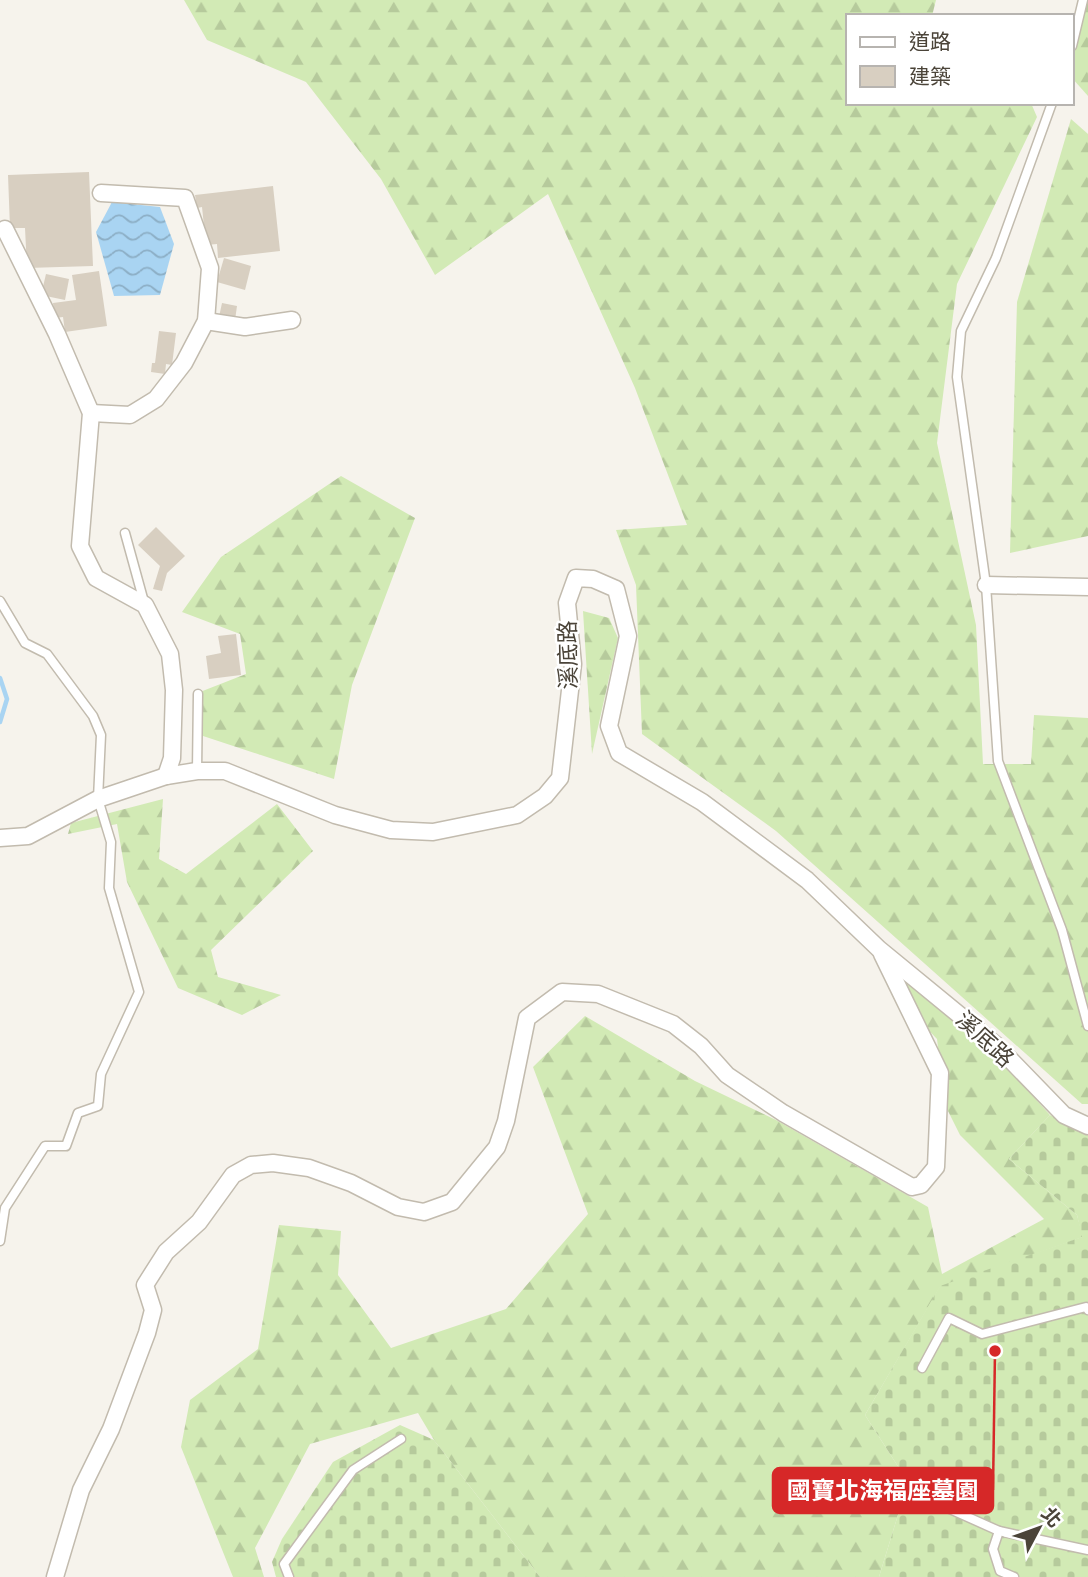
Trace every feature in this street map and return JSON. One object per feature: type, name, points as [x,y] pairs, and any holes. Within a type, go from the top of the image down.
[{"type":"street","points":[[91,413],[130,415],[156,399],[184,363],[206,321],[210,268],[185,198],[101,193]]},
{"type":"street","points":[[5,229],[57,334],[91,413],[80,546],[96,578],[145,605],[170,654],[174,690],[172,758],[166,776]]},
{"type":"street","points":[[206,321],[246,327],[292,320]]},
{"type":"street","name":"溪底路","points":[[0,838],[28,836],[99,799],[166,776],[197,771],[225,771],[335,815],[391,830],[433,832],[517,815],[545,796],[560,778],[573,664],[567,603],[576,578],[593,579],[616,589],[628,636],[609,726],[620,753],[702,802],[807,880],[879,948],[996,1045],[1064,1115],[1088,1126]]},
{"type":"street","points":[[986,585],[1088,587]]},
{"type":"street","points":[[55,1577],[81,1490],[111,1429],[147,1333],[153,1310],[145,1285],[166,1252],[199,1222],[233,1175],[251,1165],[273,1163],[309,1168],[351,1182],[398,1208],[424,1212],[452,1202],[497,1147],[506,1121],[527,1018],[562,992],[598,994],[673,1024],[701,1046],[727,1075],[783,1114],[912,1187],[921,1185],[936,1167],[940,1073],[879,948]]},
{"type":"lane","points":[[1074,38],[1083,0]]},
{"type":"lane","points":[[1051,105],[996,258],[961,331],[957,377],[986,585],[998,761],[1062,930],[1088,1026]]},
{"type":"lane","points":[[125,533],[145,605]]},
{"type":"lane","points":[[0,601],[25,643],[47,654],[93,716],[101,735],[99,799],[111,842],[109,888],[139,992],[101,1074],[98,1106],[78,1113],[66,1146],[45,1146],[5,1208],[0,1241]]},
{"type":"lane","points":[[197,771],[198,694]]},
{"type":"lane","points":[[922,1368],[949,1318],[982,1334],[1086,1307],[1088,1310]]},
{"type":"lane","points":[[289,1577],[284,1564],[353,1470],[401,1439]]},
{"type":"lane","points":[[923,1497],[999,1531],[1088,1550]]},
{"type":"lane","points":[[999,1531],[993,1549],[1000,1571],[1014,1577]]},
{"type":"green space","points":[[184,0],[936,0],[932,14],[846,14],[846,105],[1032,105],[1037,117],[957,284],[937,443],[976,625],[983,764],[1031,764],[1034,715],[1088,718],[1088,1104],[1082,1104],[776,831],[642,734],[636,585],[616,530],[687,525],[635,388],[548,194],[435,275],[381,179],[306,82],[207,40]]},
{"type":"green space","points":[[1088,0],[1088,96],[1074,80],[1074,32]]},
{"type":"green space","points":[[1071,119],[1088,134],[1088,536],[1010,553],[1017,302]]},
{"type":"green space","points":[[341,476],[415,518],[352,685],[334,779],[200,735],[200,692],[246,674],[240,634],[182,612],[221,557]]},
{"type":"green space","points":[[583,611],[609,618],[618,638],[592,754]]},
{"type":"green space","points":[[163,799],[159,859],[186,874],[277,804],[313,851],[211,950],[218,977],[281,995],[242,1015],[178,988],[127,882],[117,824],[68,834],[71,823]]},
{"type":"green space","points":[[885,957],[976,1033],[1050,1115],[1009,1159],[1077,1215],[1083,1237],[940,1287],[865,1415],[908,1482],[879,1577],[540,1577],[434,1440],[418,1413],[310,1444],[255,1548],[264,1577],[233,1577],[181,1447],[190,1400],[258,1349],[279,1225],[341,1231],[338,1275],[391,1348],[506,1309],[588,1214],[533,1067],[585,1016],[695,1081],[776,1120],[928,1207],[942,1274],[1044,1219],[960,1135],[945,1105],[937,1039],[889,989]]},
{"type":"green space","points":[[1050,1115],[1088,1134],[1088,1577],[879,1577],[908,1482],[865,1415],[940,1286],[1082,1237],[1077,1215],[1009,1159]]},
{"type":"green space","points":[[400,1425],[434,1440],[540,1577],[276,1577],[272,1562],[282,1539],[333,1462]]},
{"type":"water","points":[[112,202],[160,207],[174,244],[160,295],[114,296],[96,232]]},
{"type":"building","points":[[89,172],[93,266],[27,268],[25,228],[10,228],[8,175]]},
{"type":"building","points":[[273,186],[280,251],[218,258],[217,244],[206,245],[202,207],[197,208],[195,195]]},
{"type":"building","points":[[224,258],[251,266],[245,290],[217,282]]},
{"type":"building","points":[[99,271],[107,326],[65,332],[63,317],[55,318],[53,303],[76,300],[72,275]]},
{"type":"building","points":[[46,274],[69,279],[65,300],[41,295]]},
{"type":"building","points":[[222,303],[237,306],[235,320],[219,317]]},
{"type":"building","points":[[159,331],[176,333],[172,365],[166,364],[165,374],[151,372],[152,363],[155,363]]},
{"type":"building","points":[[156,527],[185,556],[167,573],[162,591],[153,589],[160,566],[138,545]]},
{"type":"building","points":[[236,634],[241,675],[209,679],[206,656],[221,653],[218,636]]},
{"type":"waterway","points":[[0,678],[7,699],[0,722]]},
{"type":"place","name":"國寶北海福座墓園","points":[[995,1351]]}]
